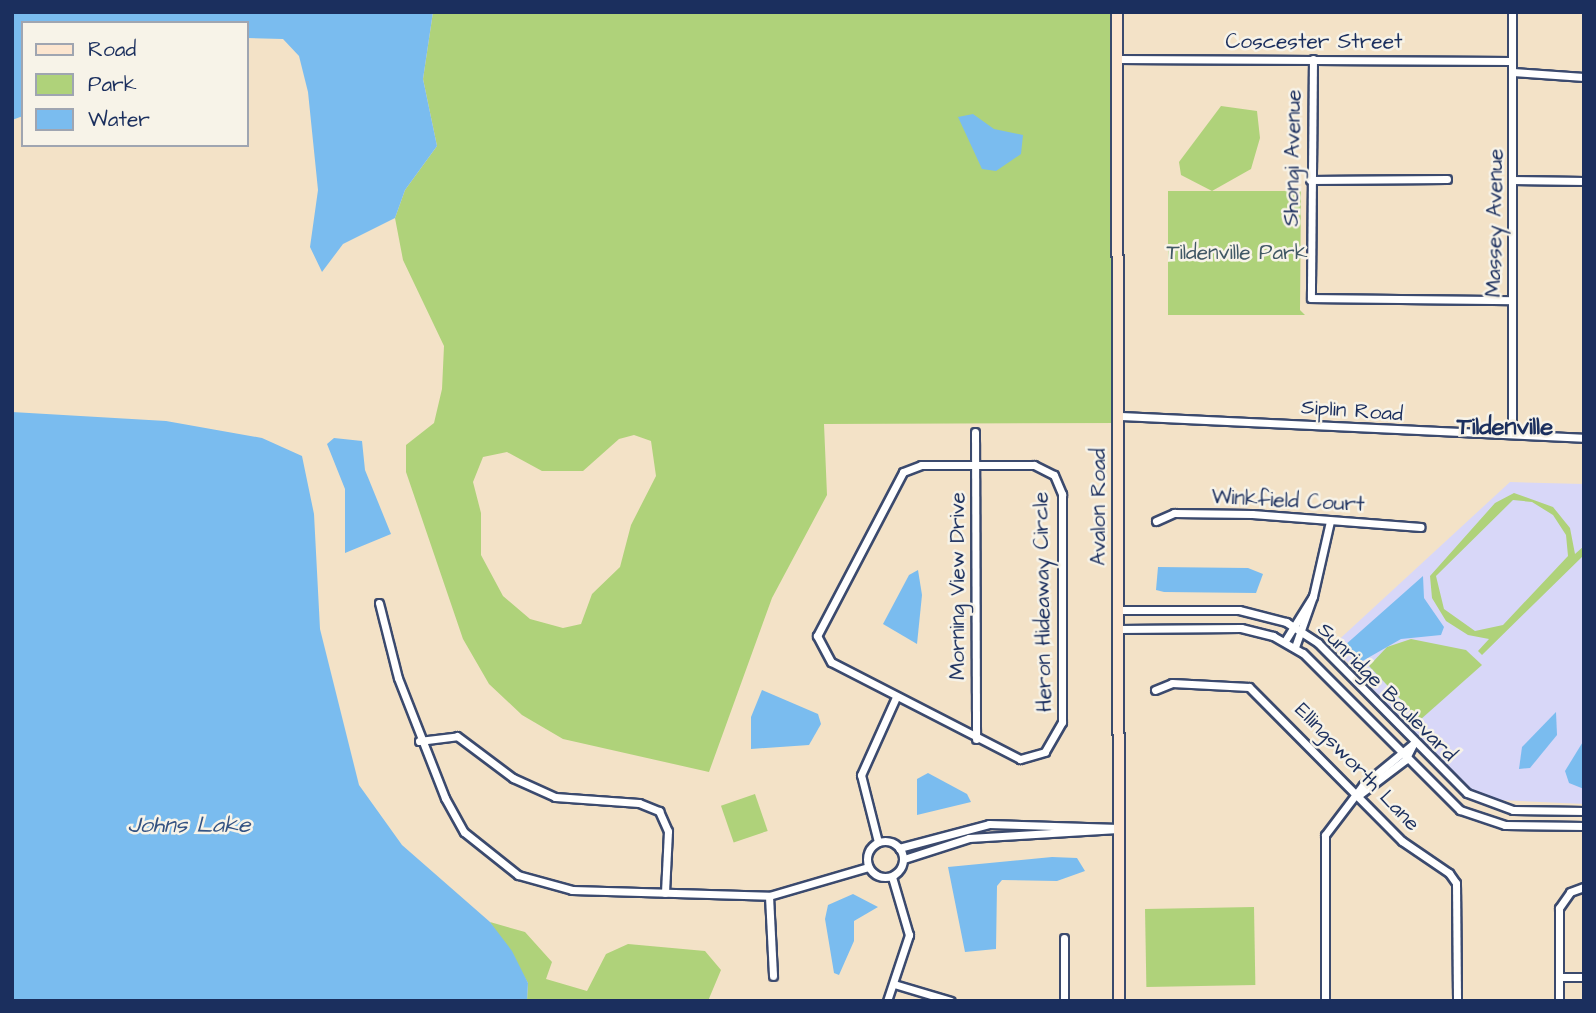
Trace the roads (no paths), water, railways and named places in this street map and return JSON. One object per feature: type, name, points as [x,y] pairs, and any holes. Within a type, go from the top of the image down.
[{"type":"main road","name":"Avalon Road","points":[[1117,12],[1119,1001]]},
{"type":"street","name":"Massey Avenue","points":[[1512,12],[1512,435]]},
{"type":"street","name":"Coscester Street","points":[[1118,59],[1511,61]]},
{"type":"street","name":"Shongi Avenue","points":[[1313,59],[1311,298],[1512,300]]},
{"type":"street","points":[[1513,72],[1584,77]]},
{"type":"street","points":[[1310,180],[1447,179]]},
{"type":"street","points":[[1512,180],[1584,181]]},
{"type":"street","name":"Siplin Road","points":[[1119,416],[1584,438]]},
{"type":"street","name":"Morning View Drive","points":[[975,432],[976,739]]},
{"type":"street","name":"Heron Hideaway Circle","points":[[975,465],[1034,465],[1059,483],[1062,695],[1059,734],[1045,752],[1020,759],[896,697],[831,662],[817,645],[819,626],[903,472],[975,465]]},
{"type":"street","name":"Winkfield Court","points":[[1156,521],[1174,513],[1420,527]]},
{"type":"street","points":[[1295,647],[1314,596],[1330,521]]},
{"type":"street","points":[[1285,641],[1314,596]]},
{"type":"street","points":[[379,603],[419,741],[464,832],[518,875],[572,890],[769,896],[868,867]]},
{"type":"street","name":"Sunridge Boulevard","points":[[1119,610],[1239,610],[1295,627],[1303,631],[1457,787],[1482,801],[1513,810],[1584,811]]},
{"type":"street","name":"Sunridge Boulevard","points":[[1119,629],[1241,628],[1285,641],[1295,647],[1446,801],[1483,820],[1584,826]]},
{"type":"street","name":"Ellingsworth Lane","points":[[1155,691],[1172,683],[1249,687],[1359,794],[1402,841],[1456,883],[1457,1001]]},
{"type":"street","points":[[878,842],[861,775],[896,697]]},
{"type":"street","points":[[419,741],[457,736],[513,778],[555,797],[639,803],[659,811],[668,831],[665,893]]},
{"type":"street","points":[[1325,1001],[1325,835],[1378,771],[1398,752],[1413,744]]},
{"type":"street","points":[[1359,794],[1385,778],[1405,760],[1413,744]]},
{"type":"street","points":[[1378,771],[1385,778]]},
{"type":"street","points":[[878,842],[900,848],[968,826],[1015,823],[1119,828]]},
{"type":"street","points":[[1015,823],[1016,834]]},
{"type":"street","points":[[892,877],[904,859],[948,842],[1016,834],[1098,835],[1119,828]]},
{"type":"street","points":[[878,842],[868,852],[868,867],[879,877],[892,877]]},
{"type":"street","points":[[900,848],[904,859]]},
{"type":"street","points":[[887,1001],[909,935],[892,877]]},
{"type":"street","points":[[1559,1001],[1559,908],[1570,892],[1584,887]]},
{"type":"street","points":[[769,896],[773,976]]},
{"type":"street","points":[[1064,938],[1064,1001]]},
{"type":"street","points":[[1559,977],[1584,977]]},
{"type":"street","points":[[894,984],[951,1001]]},
{"type":"water","points":[[12,12],[433,12],[423,79],[437,146],[405,190],[395,218],[343,244],[322,272],[310,247],[318,190],[308,92],[299,56],[283,39],[248,38],[248,21],[21,21],[21,117],[12,120]]},
{"type":"water","points":[[973,114],[994,129],[1023,135],[1021,154],[996,171],[982,169],[958,117]]},
{"type":"water","name":"Johns Lake","points":[[12,412],[166,421],[262,438],[302,456],[314,514],[320,629],[359,785],[402,845],[490,922],[512,951],[528,983],[527,1001],[12,1001]]},
{"type":"water","points":[[334,438],[362,441],[365,470],[391,534],[345,553],[345,489],[327,444]]},
{"type":"water","points":[[1158,567],[1248,568],[1263,574],[1256,593],[1164,592],[1156,590]]},
{"type":"water","points":[[918,570],[922,595],[917,644],[883,624],[909,575]]},
{"type":"water","points":[[1423,576],[1424,598],[1444,627],[1441,635],[1401,639],[1359,663],[1344,646]]},
{"type":"water","points":[[762,690],[818,714],[821,724],[809,745],[751,749],[751,717]]},
{"type":"water","points":[[1556,712],[1557,735],[1530,768],[1519,769],[1522,747]]},
{"type":"water","points":[[1584,740],[1584,789],[1569,783],[1565,771]]},
{"type":"water","points":[[928,773],[967,794],[971,802],[917,815],[917,779]]},
{"type":"water","points":[[1052,857],[1077,858],[1085,871],[1057,881],[1002,880],[997,886],[996,949],[965,952],[948,867]]},
{"type":"water","points":[[853,894],[878,907],[854,921],[854,941],[839,975],[834,973],[825,919],[828,905]]},
{"type":"district","name":"Tildenville","points":[[1505,428]]},
{"type":"park label","name":"Tildenville Park","points":[[1237,253]]}]
